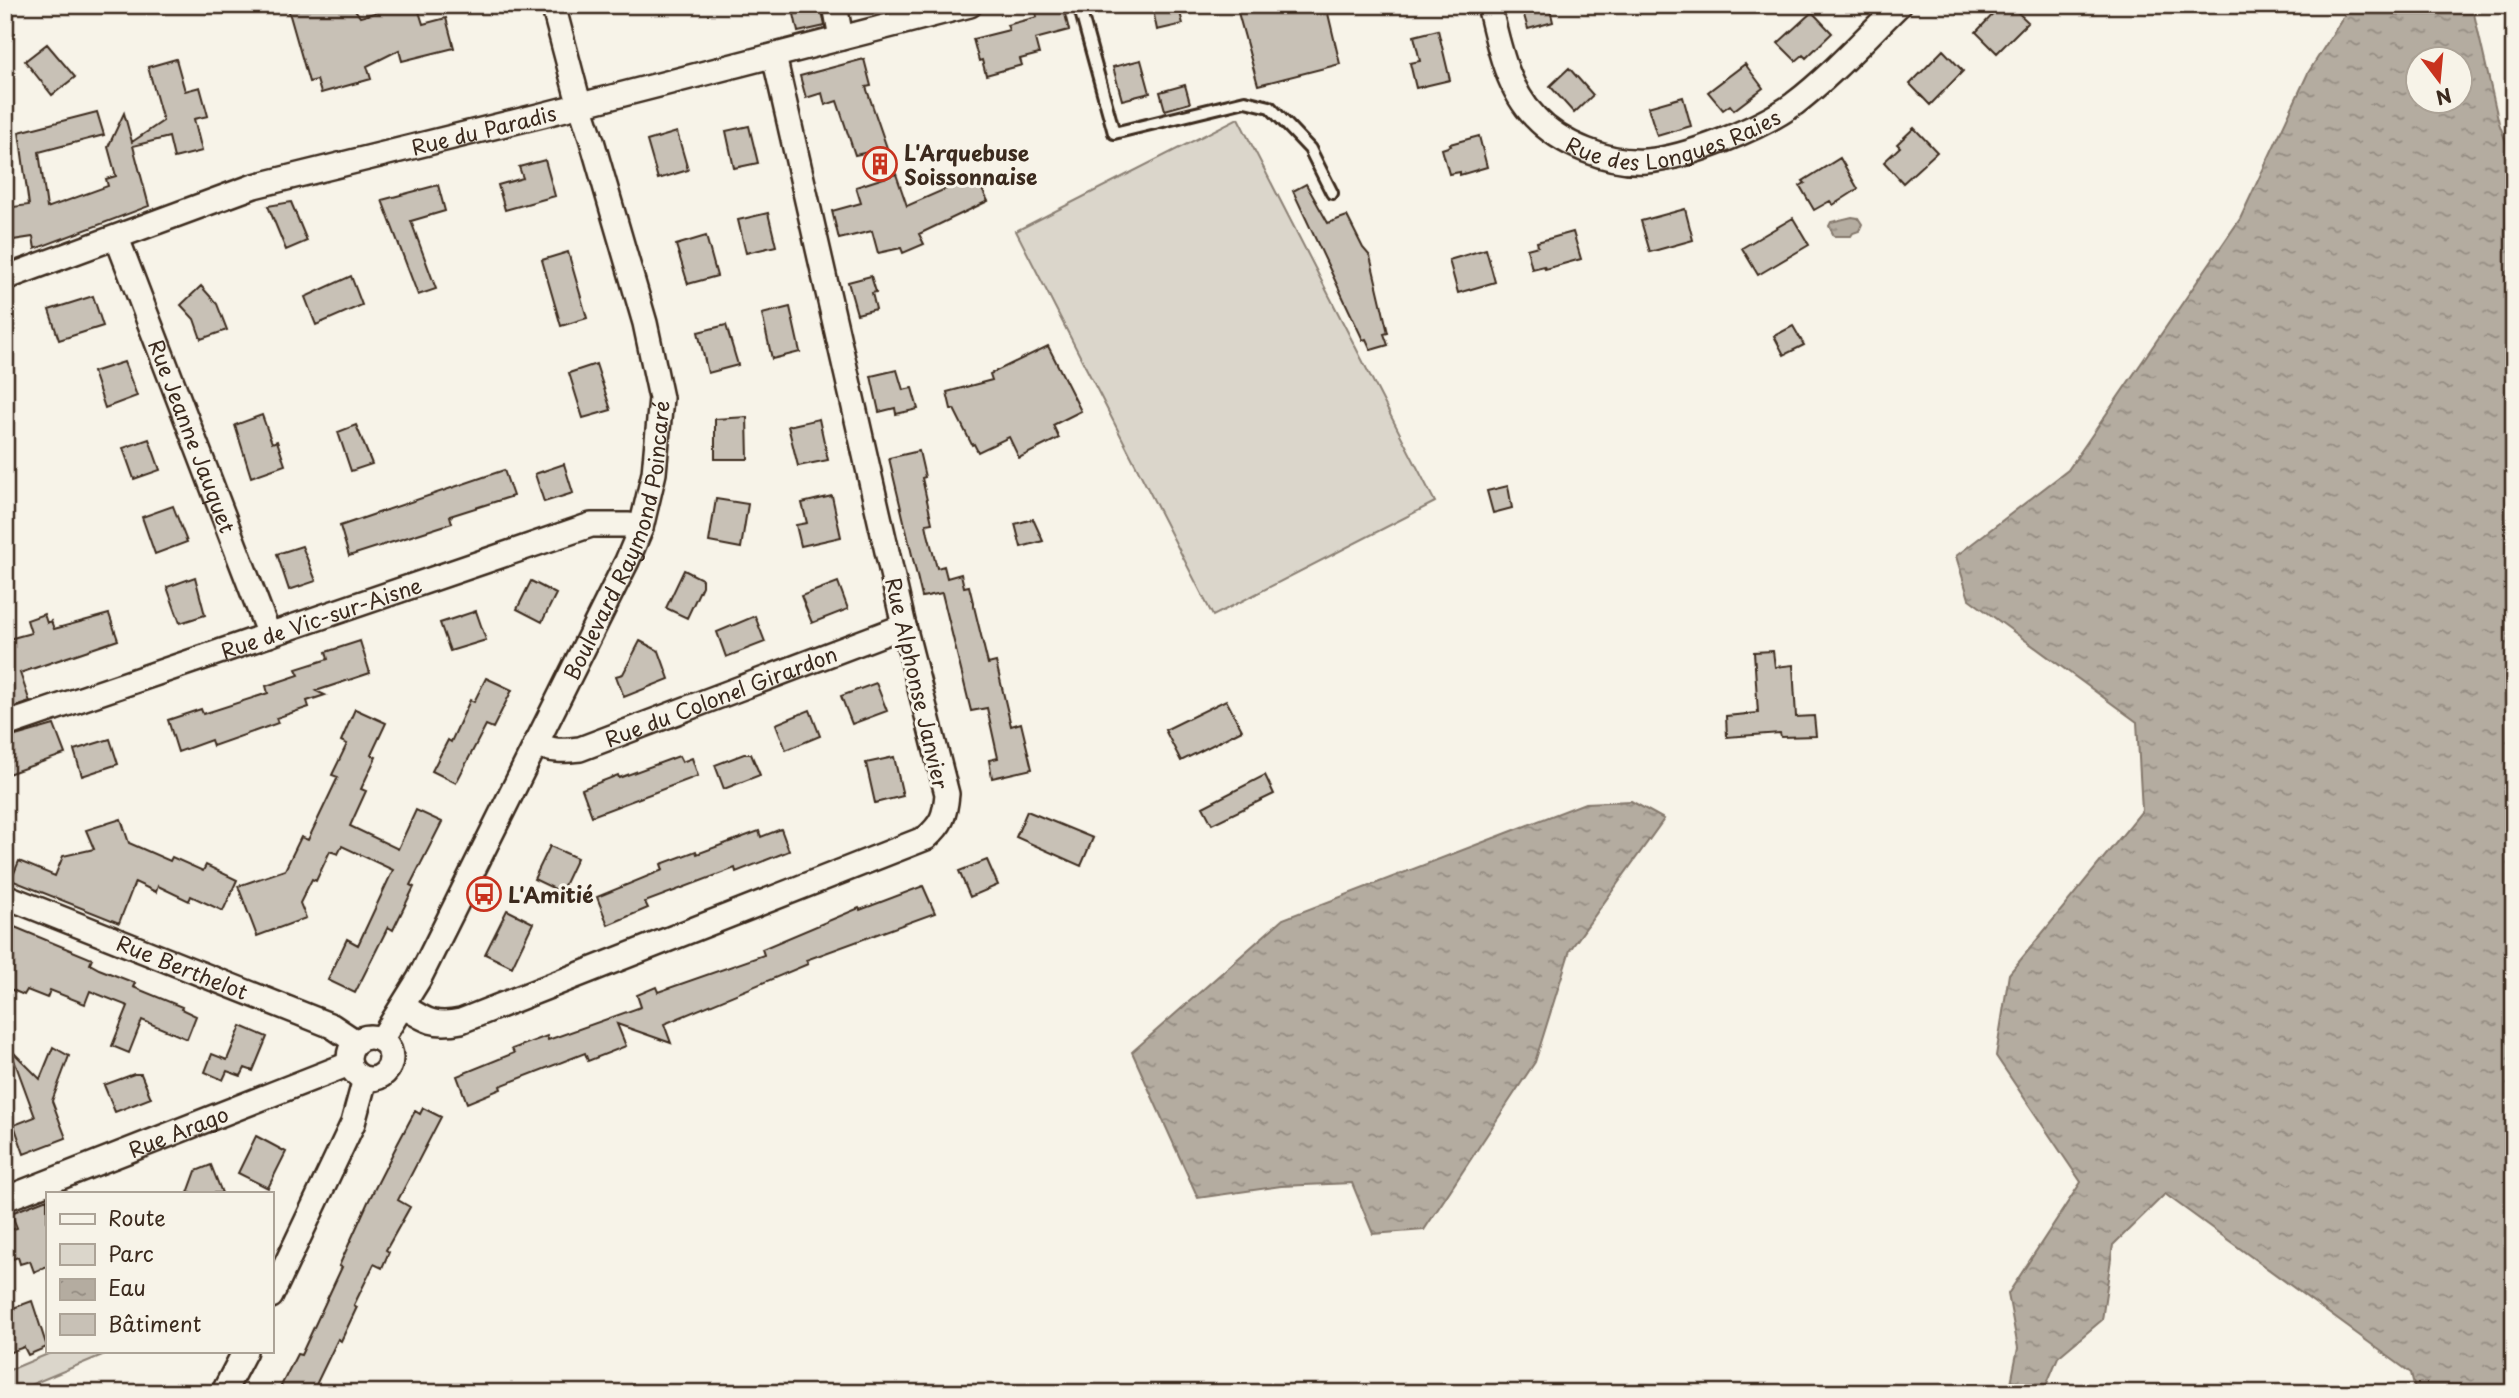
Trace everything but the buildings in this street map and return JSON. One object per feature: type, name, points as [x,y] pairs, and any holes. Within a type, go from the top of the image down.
[{"type":"street","name":"Boulevard Raymond Poincaré","points":[[381,1041],[419,979],[582,655],[641,528],[654,473],[661,398],[645,323],[553,5]]},
{"type":"street","points":[[835,5],[841,38]]},
{"type":"street","name":"Rue du Paradis","points":[[5,278],[254,186],[970,5]]},
{"type":"street","name":"Rue des Longues Raies","points":[[1489,5],[1511,83],[1534,117],[1564,141],[1605,157],[1645,162],[1700,149],[1757,125],[1793,104],[1899,5]]},
{"type":"street","name":"Rue Alphonse Janvier","points":[[403,1006],[428,1021],[443,1025],[461,1021],[926,838],[940,826],[947,794],[904,626],[774,56]]},
{"type":"street","name":"Rue Jeanne Jauquet","points":[[117,238],[269,635]]},
{"type":"street","name":"Rue de Vic-sur-Aisne","points":[[5,725],[591,525],[629,525],[641,528]]},
{"type":"street","name":"Rue du Colonel Girardon","points":[[536,743],[543,748],[562,751],[580,749],[904,626]]},
{"type":"street","name":"Rue Berthelot","points":[[5,896],[332,1026],[356,1042]]},
{"type":"street","points":[[273,1292],[353,1123],[357,1072],[349,1056],[356,1042],[364,1038],[373,1037],[388,1048],[391,1057],[389,1067],[383,1074],[375,1079],[357,1072]]},
{"type":"street","name":"Rue Arago","points":[[5,1199],[357,1072]]},
{"type":"street","points":[[223,1393],[244,1352]]},
{"type":"lane","points":[[1079,5],[1114,133],[1245,101],[1270,107],[1310,149],[1332,193]]},
{"type":"green space","points":[[1238,118],[1435,502],[1213,616],[1016,231]]},
{"type":"green space","points":[[53,1352],[110,1352],[11,1393],[5,1393],[5,1372]]},
{"type":"water","points":[[2351,5],[2472,5],[2499,123],[2514,164],[2514,1393],[2416,1393],[2411,1373],[2165,1194],[2113,1245],[2102,1320],[2058,1357],[2043,1393],[2009,1393],[2018,1348],[2008,1294],[2081,1182],[1996,1056],[2009,974],[2142,811],[2137,722],[1969,599],[1956,556],[2068,470],[2240,219],[2308,73]]},
{"type":"water","points":[[1858,218],[1862,224],[1859,231],[1851,236],[1834,236],[1829,226],[1831,222]]},
{"type":"water","points":[[1631,801],[1664,819],[1570,950],[1535,1062],[1424,1230],[1373,1234],[1352,1183],[1281,1186],[1198,1198],[1132,1052],[1283,919],[1585,803]]},
{"type":"place","name":"L'Arquebuse Soissonnaise","points":[[880,164]]},
{"type":"place","name":"L'Amitié","points":[[484,894]]}]
